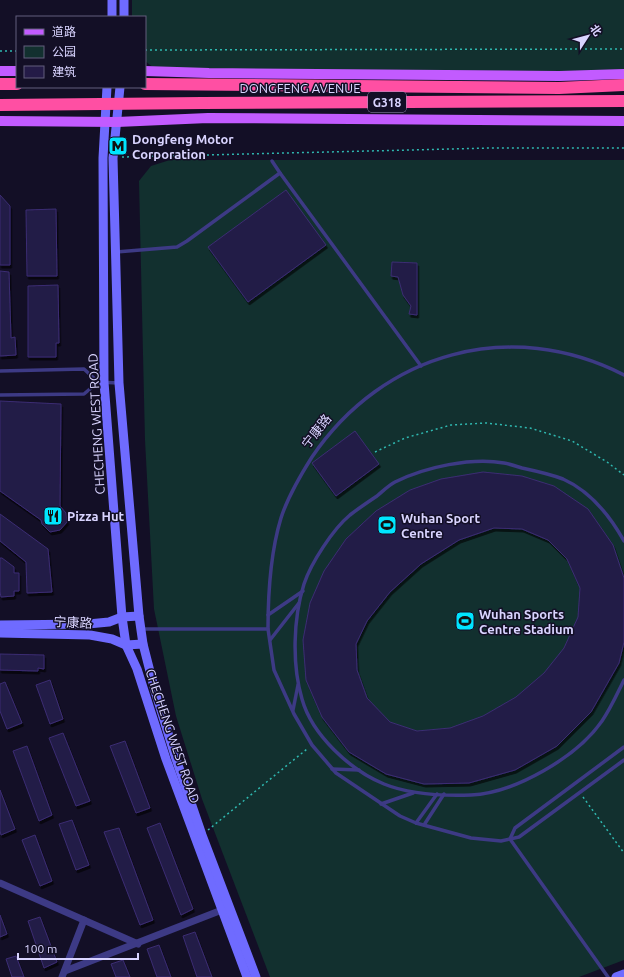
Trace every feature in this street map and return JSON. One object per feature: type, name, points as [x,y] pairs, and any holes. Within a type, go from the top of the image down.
[{"type":"highway","points":[[0,84],[16,84]]},
{"type":"highway","name":"DONGFENG AVENUE","points":[[146,84],[559,88],[624,85]]},
{"type":"highway","name":"DONGFENG AVENUE","points":[[0,105],[624,101]]},
{"type":"main road","points":[[112,0],[112,16]]},
{"type":"main road","points":[[124,0],[124,16]]},
{"type":"main road","points":[[0,71],[16,70]]},
{"type":"main road","points":[[146,71],[551,76],[624,74]]},
{"type":"main road","name":"CHECHENG WEST ROAD","points":[[107,89],[103,158],[101,382],[122,617],[126,644],[137,669],[166,759],[225,909],[256,977]]},
{"type":"main road","name":"CHECHENG WEST ROAD","points":[[120,89],[113,158],[119,383],[139,616],[143,644],[168,734],[247,977]]},
{"type":"main road","points":[[0,121],[117,122],[208,118],[624,120]]},
{"type":"main road","points":[[0,625],[88,624],[109,622],[122,617],[139,616]]},
{"type":"main road","name":"宁康路","points":[[0,633],[90,635],[112,639],[126,644],[143,644]]},
{"type":"main road","points":[[616,977],[624,974]]},
{"type":"street","points":[[0,883],[138,944]]},
{"type":"street","points":[[63,974],[225,909]]},
{"type":"street","points":[[63,974],[84,920]]},
{"type":"lane","points":[[272,162],[421,366]]},
{"type":"lane","points":[[116,252],[176,247],[187,241],[280,173]]},
{"type":"lane","name":"宁康路","points":[[510,839],[501,841],[471,838],[416,823],[400,816],[336,773],[312,745],[304,733],[274,670],[268,629],[270,565],[281,518],[297,480],[325,439],[346,415],[373,392],[403,374],[440,358],[478,350],[508,348],[541,349],[577,357],[606,366],[624,375]]},
{"type":"lane","points":[[0,372],[84,369],[101,382],[119,383]]},
{"type":"lane","points":[[0,395],[84,394],[101,382]]},
{"type":"lane","points":[[624,541],[614,522],[599,505],[576,486],[563,480],[503,463],[474,462],[449,465],[422,472],[394,482],[349,516],[337,529],[318,555],[304,584],[296,621],[295,648],[298,682],[302,701],[312,721],[326,741],[337,753],[359,770],[385,784],[414,792],[437,794],[475,794],[503,789],[519,783],[543,770],[580,746],[601,723],[614,702],[624,680]]},
{"type":"lane","points":[[268,614],[303,591]]},
{"type":"lane","points":[[270,640],[300,601]]},
{"type":"lane","points":[[141,629],[268,629]]},
{"type":"lane","points":[[293,711],[298,682]]},
{"type":"lane","points":[[510,839],[515,828],[624,748]]},
{"type":"lane","points":[[510,839],[519,837],[624,760]]},
{"type":"lane","points":[[332,768],[359,770]]},
{"type":"lane","points":[[381,804],[414,792]]},
{"type":"lane","points":[[416,823],[437,794]]},
{"type":"lane","points":[[424,825],[444,794]]},
{"type":"lane","points":[[510,839],[608,977]]},
{"type":"path","points":[[146,50],[624,48]]},
{"type":"path","points":[[0,51],[16,51]]},
{"type":"path","points":[[113,158],[484,149],[624,148]]},
{"type":"path","points":[[375,452],[405,438],[451,425],[486,423],[530,428],[572,441],[607,462],[624,476]]},
{"type":"path","points":[[202,835],[312,745]]},
{"type":"path","points":[[580,793],[624,853]]},
{"type":"green space","points":[[132,0],[624,0],[624,73],[154,68],[146,62],[146,16],[132,16]]},
{"type":"green space","name":"Wuhan Sport Centre","points":[[170,160],[624,160],[624,960],[579,977],[270,977],[202,799],[176,716],[154,609],[145,440],[139,181],[151,166]]},
{"type":"building","points":[[286,190],[326,245],[248,302],[208,247]]},
{"type":"building","points":[[0,195],[10,206],[10,265],[0,265]]},
{"type":"building","points":[[56,209],[57,276],[27,276],[26,210]]},
{"type":"building","points":[[392,262],[417,263],[417,315],[409,314],[411,306],[403,295],[398,277],[391,276]]},
{"type":"building","points":[[0,271],[9,272],[11,338],[15,337],[16,355],[0,356]]},
{"type":"building","points":[[58,285],[59,343],[56,343],[56,357],[28,357],[28,286]]},
{"type":"building","points":[[0,401],[61,404],[60,506],[66,513],[67,522],[60,530],[50,532],[42,524],[41,520],[0,491]]},
{"type":"building","points":[[355,431],[379,464],[336,496],[312,463]]},
{"type":"building","points":[[483,472],[522,476],[554,486],[588,509],[613,545],[624,578],[624,642],[619,663],[591,712],[557,746],[515,770],[469,783],[424,784],[386,774],[349,752],[322,717],[306,680],[303,640],[310,603],[324,571],[346,539],[376,511],[410,490],[441,479]],"holes":[[[494,528],[522,529],[548,540],[567,559],[580,588],[578,617],[564,648],[544,673],[516,697],[483,716],[450,728],[417,731],[390,722],[367,698],[357,670],[356,644],[367,621],[390,592],[421,564],[459,540]]]},
{"type":"building","points":[[0,514],[48,549],[52,592],[27,593],[26,562],[0,541]]},
{"type":"building","points":[[0,558],[14,567],[14,573],[19,573],[19,591],[14,591],[14,596],[1,597]]},
{"type":"building","points":[[0,654],[44,655],[44,669],[38,668],[38,671],[0,670]]},
{"type":"building","points":[[50,680],[63,719],[50,724],[36,685]]},
{"type":"building","points":[[5,682],[22,723],[7,729],[0,711],[0,684]]},
{"type":"building","points":[[63,733],[90,801],[76,806],[49,738]]},
{"type":"building","points":[[125,741],[150,808],[136,813],[110,746]]},
{"type":"building","points":[[27,746],[52,815],[39,821],[13,751]]},
{"type":"building","points":[[0,790],[15,829],[1,835],[0,831]]},
{"type":"building","points":[[72,820],[89,865],[76,870],[59,824]]},
{"type":"building","points":[[160,823],[193,909],[181,915],[147,828]]},
{"type":"building","points":[[119,828],[153,920],[140,925],[104,832]]},
{"type":"building","points":[[35,835],[52,881],[40,886],[22,840]]},
{"type":"building","points":[[0,915],[7,934],[0,937]]},
{"type":"building","points":[[40,917],[57,962],[44,968],[28,921]]},
{"type":"building","points":[[195,932],[212,977],[197,977],[183,936]]},
{"type":"building","points":[[159,945],[171,977],[157,977],[147,949]]},
{"type":"building","points":[[16,956],[24,977],[12,977],[6,959]]},
{"type":"building","points":[[123,960],[130,977],[116,977],[111,964]]},
{"type":"place","name":"Dongfeng Motor Corporation","points":[[118,146]]},
{"type":"place","name":"Pizza Hut","points":[[53,516]]},
{"type":"place","name":"Wuhan Sport Centre","points":[[387,525]]},
{"type":"place","name":"Wuhan Sports Centre Stadium","points":[[465,621]]}]
